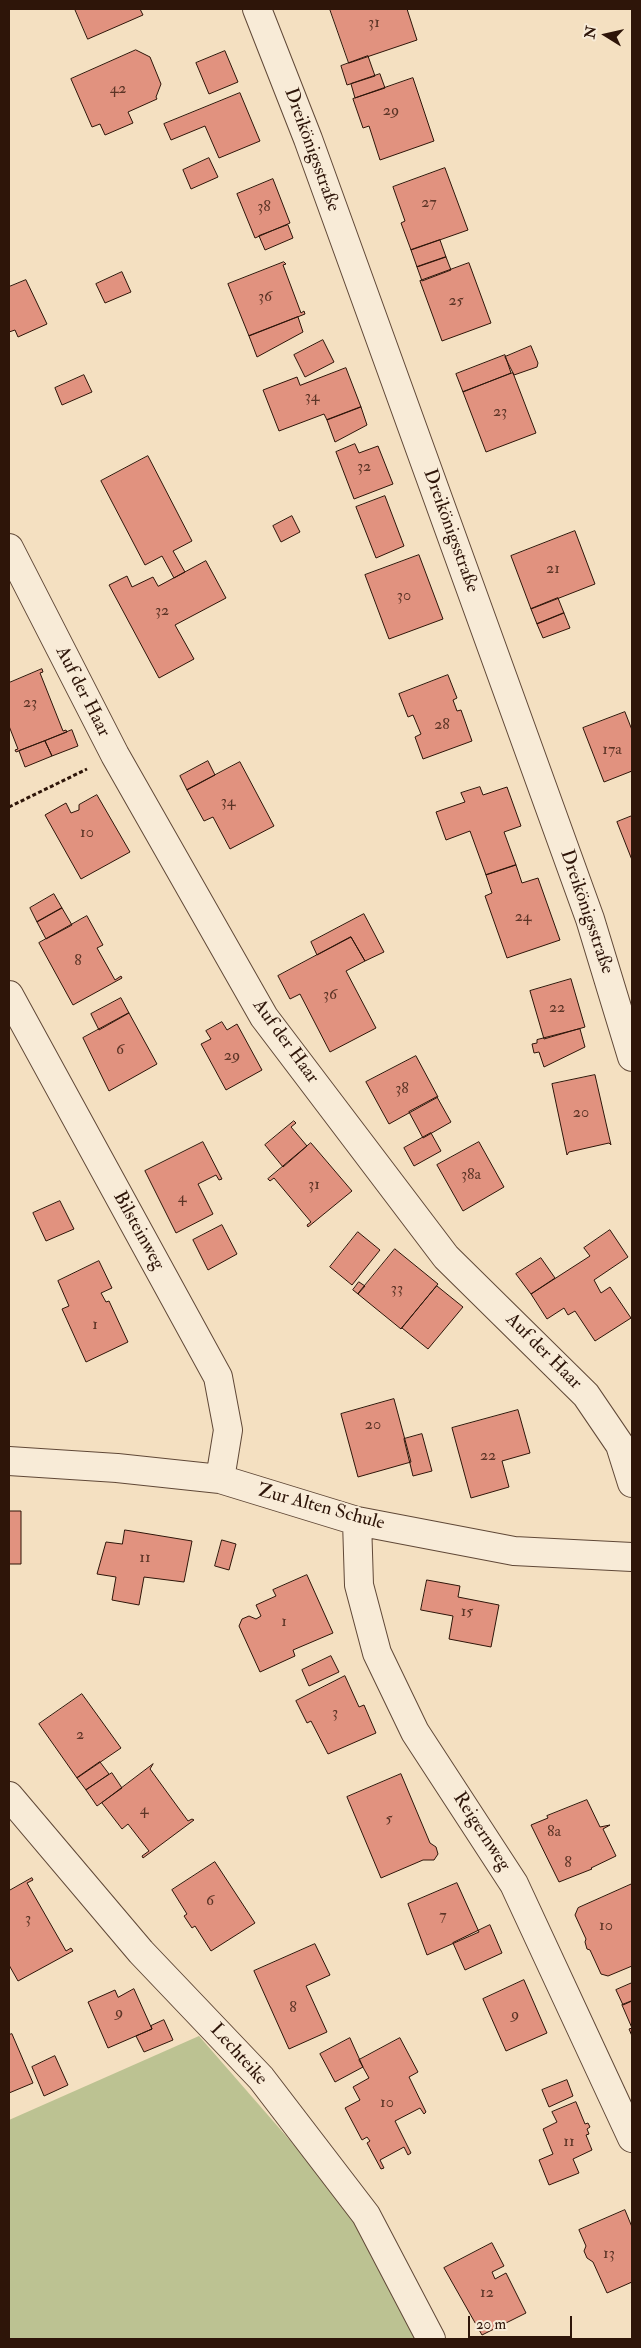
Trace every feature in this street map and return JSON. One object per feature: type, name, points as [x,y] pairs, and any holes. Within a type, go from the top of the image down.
[{"type":"street","name":"Dreikönigsstraße","points":[[258,9],[308,139],[590,918],[632,1057]]},
{"type":"street","name":"Auf der Haar","points":[[9,548],[115,755],[264,1017],[446,1256],[586,1395],[620,1445],[632,1483]]},
{"type":"street","name":"Bilsteinweg","points":[[9,994],[218,1377],[228,1430],[220,1479]]},
{"type":"street","name":"Zur Alten Schule","points":[[9,1461],[117,1468],[220,1479],[357,1521],[514,1551],[632,1557]]},
{"type":"street","name":"Reigernweg","points":[[357,1521],[359,1585],[377,1653],[415,1732],[514,1884],[632,2138]]},
{"type":"street","name":"Lechteike","points":[[9,1796],[141,1952],[261,2078],[366,2215],[431,2339]]},
{"type":"path","points":[[9,807],[115,755]]},
{"type":"green space","points":[[199,2036],[368,2230],[419,2339],[9,2339],[9,2120]]},
{"type":"building","points":[[75,9],[140,9],[143,15],[88,39]]},
{"type":"building","points":[[330,9],[407,9],[417,40],[349,63]]},
{"type":"building","points":[[136,50],[150,57],[161,84],[157,99],[128,112],[133,123],[105,135],[100,124],[92,127],[71,79]]},
{"type":"building","points":[[225,51],[238,82],[209,94],[196,63]]},
{"type":"building","points":[[368,56],[375,76],[347,85],[341,66]]},
{"type":"building","points":[[380,74],[385,88],[355,98],[351,84]]},
{"type":"building","points":[[413,78],[434,141],[380,160],[369,126],[363,128],[353,99]]},
{"type":"building","points":[[240,93],[260,141],[219,158],[205,126],[171,140],[164,124]]},
{"type":"building","points":[[209,158],[218,177],[191,189],[183,170]]},
{"type":"building","points":[[445,168],[468,230],[411,250],[401,223],[405,221],[393,187]]},
{"type":"building","points":[[273,179],[290,223],[255,238],[237,194]]},
{"type":"building","points":[[288,225],[293,238],[265,250],[259,236]]},
{"type":"building","points":[[440,240],[446,257],[417,267],[411,250]]},
{"type":"building","points":[[446,257],[451,270],[422,281],[417,267]]},
{"type":"building","points":[[284,262],[286,264],[283,265],[301,313],[304,311],[305,314],[249,336],[228,284]]},
{"type":"building","points":[[469,263],[491,323],[442,341],[420,281]]},
{"type":"building","points":[[122,272],[131,292],[105,303],[96,284]]},
{"type":"building","points":[[26,280],[47,324],[18,337],[15,330],[9,332],[9,287]]},
{"type":"building","points":[[298,317],[303,332],[257,357],[249,336]]},
{"type":"building","points":[[323,340],[334,362],[305,377],[294,355]]},
{"type":"building","points":[[531,346],[538,363],[537,367],[514,375],[505,357]]},
{"type":"building","points":[[505,355],[511,373],[463,392],[456,374]]},
{"type":"building","points":[[346,368],[361,407],[327,420],[324,414],[279,431],[263,390],[297,377],[300,385]]},
{"type":"building","points":[[513,373],[536,433],[486,452],[463,392]]},
{"type":"building","points":[[84,375],[92,392],[62,405],[55,388]]},
{"type":"building","points":[[361,407],[367,425],[335,442],[327,420]]},
{"type":"building","points":[[355,444],[359,453],[378,446],[393,484],[354,499],[336,452]]},
{"type":"building","points":[[148,456],[192,541],[173,551],[185,572],[174,578],[162,556],[145,565],[101,481]]},
{"type":"building","points":[[385,496],[404,546],[376,558],[356,507]]},
{"type":"building","points":[[292,516],[300,532],[281,542],[273,526]]},
{"type":"building","points":[[575,531],[595,584],[531,609],[511,556]]},
{"type":"building","points":[[419,555],[443,619],[389,639],[365,575]]},
{"type":"building","points":[[206,561],[226,598],[175,625],[194,659],[159,678],[109,585],[127,576],[132,587],[153,577],[158,586]]},
{"type":"building","points":[[558,598],[564,613],[537,624],[531,609]]},
{"type":"building","points":[[564,613],[570,628],[543,638],[537,624]]},
{"type":"building","points":[[42,669],[43,672],[40,673],[63,731],[66,730],[67,732],[16,752],[15,750],[18,749],[9,726],[9,683]]},
{"type":"building","points":[[448,675],[457,698],[453,700],[457,711],[461,710],[472,741],[423,759],[415,737],[421,734],[413,715],[408,717],[399,694]]},
{"type":"building","points":[[625,712],[632,730],[632,771],[604,782],[583,728]]},
{"type":"building","points":[[72,730],[78,746],[52,756],[45,741]]},
{"type":"building","points":[[45,741],[52,756],[25,767],[19,751]]},
{"type":"building","points":[[208,761],[215,775],[187,790],[180,776]]},
{"type":"building","points":[[240,762],[274,826],[230,849],[213,817],[204,821],[187,790]]},
{"type":"building","points":[[480,787],[483,795],[507,787],[521,826],[504,832],[516,865],[486,875],[470,831],[446,840],[436,812],[465,802],[461,793]]},
{"type":"building","points":[[97,795],[130,852],[81,879],[45,815],[66,803],[71,813],[79,810],[79,805]]},
{"type":"building","points":[[632,816],[632,860],[617,822]]},
{"type":"building","points":[[516,865],[522,883],[538,878],[560,940],[507,958],[485,896],[492,893],[486,875]]},
{"type":"building","points":[[54,894],[62,908],[37,922],[30,908]]},
{"type":"building","points":[[62,908],[72,925],[46,939],[37,922]]},
{"type":"building","points":[[364,914],[384,952],[365,961],[351,937],[317,955],[311,942]]},
{"type":"building","points":[[87,916],[103,945],[97,948],[115,980],[121,976],[122,978],[73,1005],[39,943]]},
{"type":"building","points":[[351,937],[365,961],[346,971],[376,1028],[330,1052],[300,994],[290,999],[278,976]]},
{"type":"building","points":[[571,979],[585,1027],[544,1039],[530,991]]},
{"type":"building","points":[[121,998],[129,1013],[99,1030],[91,1014]]},
{"type":"building","points":[[129,1013],[157,1064],[109,1091],[83,1038]]},
{"type":"building","points":[[222,1022],[227,1030],[237,1024],[262,1070],[226,1090],[201,1044],[211,1039],[206,1031]]},
{"type":"building","points":[[580,1029],[585,1047],[544,1067],[539,1052],[534,1053],[532,1044],[537,1043],[537,1040]]},
{"type":"building","points":[[416,1056],[438,1097],[389,1124],[366,1082]]},
{"type":"building","points":[[595,1075],[611,1145],[609,1143],[569,1152],[567,1155],[552,1084]]},
{"type":"building","points":[[437,1097],[451,1122],[423,1138],[409,1112]]},
{"type":"building","points":[[294,1121],[296,1123],[291,1127],[307,1146],[283,1167],[265,1145]]},
{"type":"building","points":[[431,1133],[441,1151],[414,1166],[404,1148]]},
{"type":"building","points":[[203,1142],[222,1179],[219,1180],[216,1175],[198,1184],[213,1214],[176,1233],[145,1171]]},
{"type":"building","points":[[479,1142],[504,1187],[463,1211],[437,1165]]},
{"type":"building","points":[[311,1143],[352,1191],[308,1227],[307,1225],[311,1222],[274,1178],[270,1181],[268,1179]]},
{"type":"building","points":[[60,1201],[74,1229],[46,1241],[33,1213]]},
{"type":"building","points":[[222,1225],[237,1254],[208,1270],[193,1240]]},
{"type":"building","points":[[610,1230],[628,1257],[594,1280],[601,1293],[610,1287],[631,1318],[595,1341],[575,1311],[568,1315],[564,1308],[547,1319],[531,1294],[590,1256],[584,1248]]},
{"type":"building","points":[[358,1232],[380,1250],[352,1285],[330,1267]]},
{"type":"building","points":[[395,1249],[438,1284],[401,1329],[358,1294]]},
{"type":"building","points":[[541,1258],[555,1278],[531,1294],[516,1274]]},
{"type":"building","points":[[99,1261],[112,1288],[101,1293],[106,1302],[109,1301],[128,1342],[86,1362],[62,1309],[69,1306],[58,1281]]},
{"type":"building","points":[[359,1282],[365,1286],[358,1294],[353,1290]]},
{"type":"building","points":[[437,1286],[463,1307],[428,1349],[402,1328]]},
{"type":"building","points":[[394,1399],[411,1462],[358,1477],[341,1414]]},
{"type":"building","points":[[518,1410],[530,1453],[502,1461],[509,1487],[471,1498],[452,1428]]},
{"type":"building","points":[[422,1434],[432,1471],[413,1476],[404,1439]]},
{"type":"building","points":[[9,1511],[21,1511],[21,1564],[9,1564]]},
{"type":"building","points":[[125,1530],[192,1541],[184,1582],[144,1577],[139,1605],[112,1600],[116,1577],[97,1574],[106,1542],[122,1544]]},
{"type":"building","points":[[222,1540],[236,1544],[229,1570],[215,1566]]},
{"type":"building","points":[[307,1575],[333,1633],[293,1650],[295,1656],[260,1672],[239,1626],[242,1619],[249,1616],[256,1619],[261,1616],[256,1605],[276,1596],[273,1590]]},
{"type":"building","points":[[427,1580],[460,1586],[458,1597],[499,1605],[491,1647],[449,1639],[453,1616],[421,1610]]},
{"type":"building","points":[[331,1656],[339,1672],[309,1686],[302,1670]]},
{"type":"building","points":[[345,1676],[359,1707],[364,1705],[376,1733],[328,1754],[311,1721],[307,1723],[296,1701]]},
{"type":"building","points":[[82,1694],[121,1748],[77,1778],[39,1724]]},
{"type":"building","points":[[100,1762],[109,1774],[86,1790],[77,1778]]},
{"type":"building","points":[[153,1764],[150,1769],[188,1821],[194,1820],[143,1858],[142,1856],[149,1851],[128,1824],[122,1829],[102,1803]]},
{"type":"building","points":[[112,1773],[122,1788],[97,1806],[86,1790]]},
{"type":"building","points":[[401,1774],[430,1843],[436,1847],[438,1854],[434,1860],[423,1860],[381,1878],[347,1797]]},
{"type":"building","points":[[587,1800],[600,1827],[610,1825],[603,1829],[616,1856],[592,1869],[559,1882],[531,1825],[548,1818],[547,1816]]},
{"type":"building","points":[[215,1862],[255,1923],[211,1951],[195,1926],[192,1928],[184,1916],[187,1914],[172,1890]]},
{"type":"building","points":[[32,1878],[33,1880],[27,1883],[66,1951],[71,1948],[73,1951],[18,1981],[9,1965],[9,1891]]},
{"type":"building","points":[[457,1883],[479,1932],[427,1955],[408,1904]]},
{"type":"building","points":[[632,1884],[632,1966],[608,1976],[601,1974],[590,1950],[587,1949],[586,1939],[575,1915],[578,1908]]},
{"type":"building","points":[[490,1925],[502,1953],[465,1970],[453,1943]]},
{"type":"building","points":[[315,1944],[330,1975],[306,1986],[327,2032],[289,2049],[254,1971]]},
{"type":"building","points":[[524,1980],[547,2033],[506,2051],[483,1999]]},
{"type":"building","points":[[632,1983],[632,2001],[623,2005],[616,1990]]},
{"type":"building","points":[[134,1989],[152,2029],[108,2048],[88,2002],[115,1990],[118,1997]]},
{"type":"building","points":[[632,2001],[632,2028],[622,2005]]},
{"type":"building","points":[[164,2020],[173,2040],[144,2052],[136,2036],[152,2029],[151,2026]]},
{"type":"building","points":[[12,2034],[33,2083],[9,2093],[9,2035]]},
{"type":"building","points":[[350,2038],[363,2067],[335,2082],[320,2054]]},
{"type":"building","points":[[400,2038],[418,2072],[409,2077],[426,2112],[424,2114],[420,2108],[395,2121],[411,2153],[408,2155],[404,2147],[380,2160],[384,2168],[381,2169],[367,2143],[370,2141],[367,2137],[362,2140],[345,2108],[360,2100],[353,2087],[369,2078],[359,2060]]},
{"type":"building","points":[[55,2056],[68,2085],[44,2096],[32,2067]]},
{"type":"building","points":[[567,2080],[573,2096],[549,2107],[542,2090]]},
{"type":"building","points":[[576,2102],[585,2124],[588,2123],[590,2127],[587,2129],[589,2134],[586,2135],[592,2150],[573,2159],[579,2173],[549,2185],[539,2160],[553,2154],[543,2129],[557,2122],[552,2112]]},
{"type":"building","points":[[625,2210],[632,2227],[632,2282],[607,2293],[593,2262],[587,2258],[584,2251],[586,2246],[579,2230]]},
{"type":"building","points":[[492,2243],[504,2266],[492,2272],[495,2279],[506,2273],[526,2313],[482,2335],[444,2268]]}]
